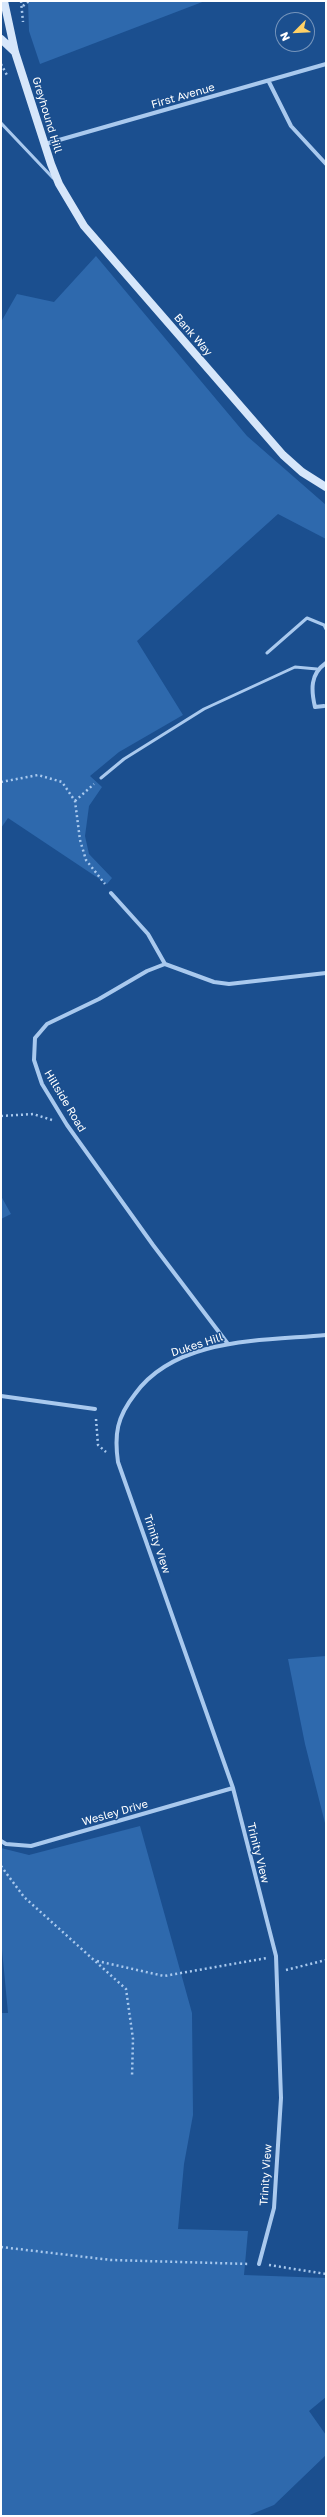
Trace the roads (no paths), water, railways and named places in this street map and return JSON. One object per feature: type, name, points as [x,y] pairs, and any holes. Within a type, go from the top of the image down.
[{"type":"street","name":"Greyhound Hill","points":[[4,1],[15,52],[59,184]]},
{"type":"street","name":"Greyhound Hill","points":[[1,39],[15,52]]},
{"type":"street","name":"First Avenue","points":[[45,144],[269,82],[326,64]]},
{"type":"street","points":[[269,82],[291,126],[326,164]]},
{"type":"street","name":"Bank Way","points":[[59,184],[84,226],[241,408],[283,455],[302,472],[326,487]]},
{"type":"street","points":[[324,706],[315,707],[311,688],[317,669],[326,663]]},
{"type":"street","points":[[111,893],[148,934],[165,964],[214,982],[229,984],[326,973]]},
{"type":"street","name":"Hillside Road","points":[[165,964],[147,971],[99,1000],[56,1019],[38,1033],[33,1050],[35,1069],[42,1084],[67,1125],[153,1245],[228,1344]]},
{"type":"street","name":"Dukes Hill","points":[[118,1462],[115,1440],[119,1420],[128,1403],[148,1379],[172,1362],[228,1344],[326,1335]]},
{"type":"street","points":[[1,1396],[96,1409]]},
{"type":"street","name":"Trinity View","points":[[118,1462],[233,1788],[276,1956],[280,2106],[274,2208],[259,2264]]},
{"type":"street","name":"Wesley Drive","points":[[1,1841],[6,1844],[31,1846],[233,1788]]},
{"type":"lane","points":[[1,122],[59,184]]},
{"type":"lane","points":[[267,654],[307,618],[324,625],[326,629]]},
{"type":"lane","points":[[101,778],[124,759],[204,709],[295,667],[317,669]]}]
